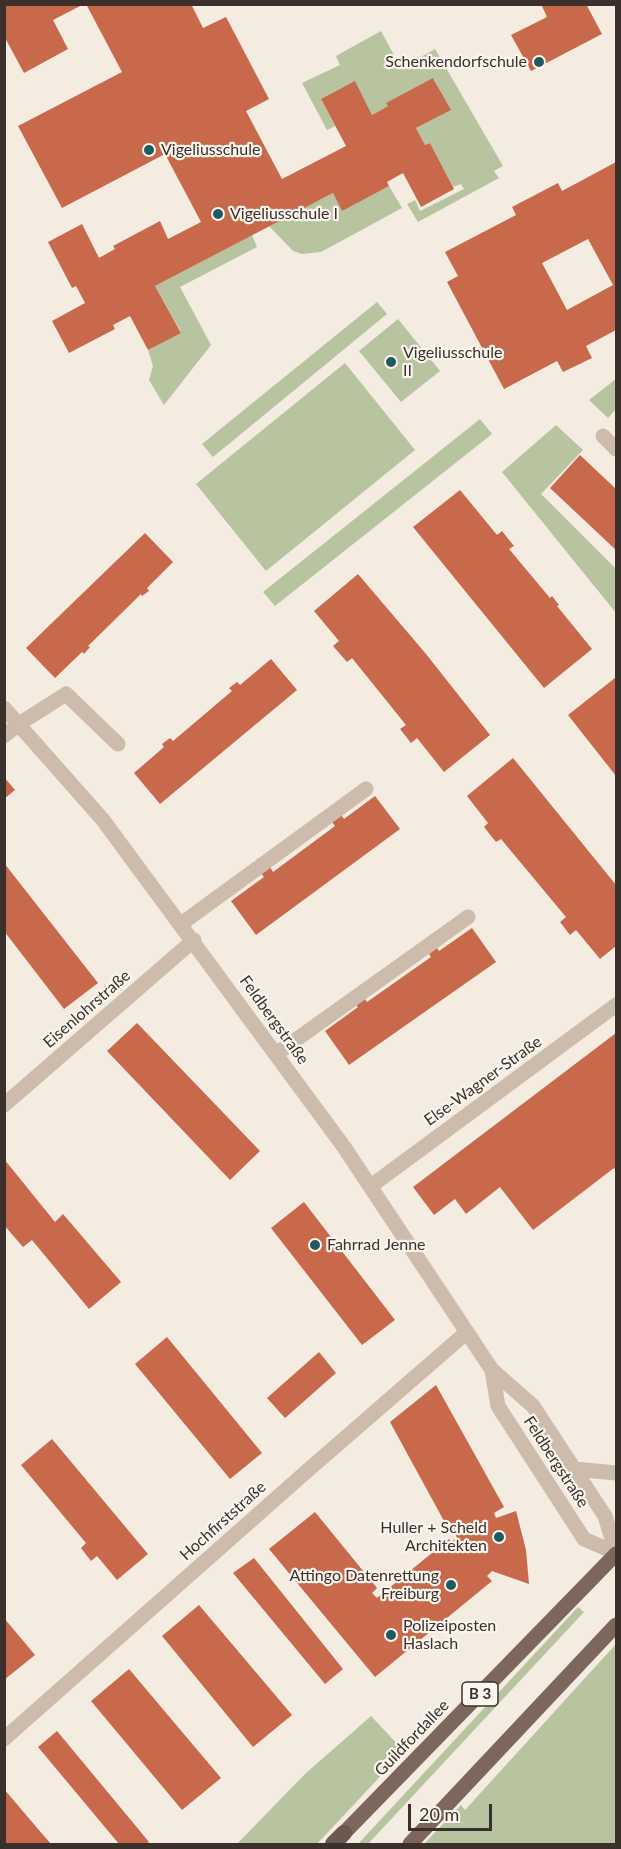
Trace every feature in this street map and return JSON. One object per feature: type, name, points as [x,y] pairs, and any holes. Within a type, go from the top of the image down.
[{"type":"main road","name":"Guildfordallee","points":[[339,1839],[616,1553]]},
{"type":"main road","points":[[410,1845],[616,1625]]},
{"type":"street","points":[[603,436],[616,449]]},
{"type":"street","points":[[4,736],[66,694],[118,744]]},
{"type":"street","name":"Feldbergstraße","points":[[4,708],[103,820],[194,940],[371,1186],[492,1370],[533,1406],[605,1516],[616,1553]]},
{"type":"street","points":[[181,924],[366,789]]},
{"type":"street","points":[[276,1054],[468,917]]},
{"type":"street","name":"Eisenlohrstraße","points":[[4,1105],[194,940]]},
{"type":"street","name":"Else-Wagner-Straße","points":[[371,1186],[616,1005]]},
{"type":"street","name":"Hochfirststraße","points":[[4,1739],[467,1332]]},
{"type":"street","name":"Feldbergstraße","points":[[492,1370],[498,1406],[584,1539],[616,1553]]},
{"type":"street","points":[[575,1469],[616,1473]]},
{"type":"green space","points":[[381,31],[401,68],[435,49],[503,166],[494,171],[499,178],[418,222],[407,204],[415,200],[420,211],[464,189],[461,184],[453,187],[430,143],[425,145],[416,128],[450,110],[434,79],[387,103],[388,106],[372,115],[355,82],[321,99],[335,126],[327,130],[302,83],[340,65],[336,56]]},
{"type":"green space","points":[[389,186],[402,208],[321,252],[302,254],[293,251],[269,226],[333,193],[342,210]]},
{"type":"green space","points":[[252,235],[257,247],[180,287],[211,345],[164,405],[149,380],[153,366],[148,350],[181,332],[155,286]]},
{"type":"green space","points":[[377,302],[387,314],[213,457],[202,444]]},
{"type":"green space","points":[[398,319],[440,371],[401,402],[359,351]]},
{"type":"green space","points":[[345,363],[415,450],[266,571],[196,484]]},
{"type":"green space","points":[[616,379],[616,409],[608,418],[589,400]]},
{"type":"green space","points":[[480,419],[492,434],[275,606],[263,592]]},
{"type":"green space","points":[[556,425],[583,450],[541,494],[616,569],[616,613],[502,472]]},
{"type":"green space","points":[[578,1607],[584,1612],[368,1844],[358,1844]]},
{"type":"green space","points":[[616,1644],[616,1844],[424,1844],[461,1805],[465,1810]]},
{"type":"green space","points":[[371,1716],[404,1751],[317,1844],[237,1844],[305,1774]]},
{"type":"building","points":[[4,4],[84,4],[53,20],[68,49],[24,73],[4,36]]},
{"type":"building","name":"Vigeliusschule","points":[[86,4],[191,4],[203,28],[226,17],[269,99],[246,111],[282,179],[346,146],[321,99],[355,81],[372,115],[388,106],[386,103],[433,78],[451,110],[416,128],[425,145],[430,143],[454,189],[421,207],[403,173],[387,182],[389,186],[342,211],[333,193],[155,286],[181,333],[148,350],[130,316],[113,325],[115,329],[69,353],[52,321],[85,303],[76,286],[72,288],[48,242],[82,224],[99,258],[115,249],[113,246],[160,221],[168,239],[201,222],[165,154],[62,208],[18,126],[122,72]]},
{"type":"building","points":[[541,4],[586,4],[602,34],[531,71],[511,35],[547,17]]},
{"type":"building","points":[[616,162],[616,330],[586,346],[592,358],[563,372],[557,361],[504,389],[447,282],[458,276],[445,252],[516,215],[512,207],[558,183],[562,191]],"holes":[[[588,239],[613,285],[567,310],[542,263]]]},
{"type":"building","points":[[580,455],[616,489],[616,550],[550,488]]},
{"type":"building","points":[[460,490],[497,535],[502,531],[514,546],[509,549],[550,598],[552,596],[559,605],[557,606],[592,649],[544,688],[413,527]]},
{"type":"building","points":[[145,533],[173,562],[147,588],[149,591],[142,596],[141,594],[88,646],[90,647],[84,654],[82,652],[55,678],[26,648]]},
{"type":"building","points":[[358,574],[426,654],[490,735],[444,772],[417,738],[411,743],[400,729],[406,725],[352,658],[347,662],[333,646],[339,641],[314,611]]},
{"type":"building","points":[[271,659],[297,690],[160,804],[134,773],[164,747],[162,744],[170,738],[173,741],[232,691],[229,688],[237,682],[240,685]]},
{"type":"building","points":[[615,678],[616,680],[616,776],[568,715]]},
{"type":"building","points":[[513,758],[616,885],[616,946],[600,959],[576,930],[570,935],[560,922],[566,917],[501,839],[496,842],[484,827],[488,823],[467,796]]},
{"type":"building","points":[[4,777],[15,790],[4,799]]},
{"type":"building","points":[[375,796],[400,829],[256,935],[231,901],[264,877],[261,873],[270,867],[273,872],[335,826],[332,822],[341,815],[344,819]]},
{"type":"building","points":[[4,863],[98,983],[64,1009],[4,931]]},
{"type":"building","points":[[472,928],[496,962],[349,1065],[325,1031],[358,1007],[356,1005],[365,999],[367,1002],[431,957],[429,954],[437,948],[439,951]]},
{"type":"building","points":[[137,1023],[260,1151],[230,1180],[107,1051]]},
{"type":"building","points":[[616,1033],[616,1171],[614,1168],[533,1230],[500,1187],[466,1214],[455,1199],[434,1215],[413,1187]]},
{"type":"building","points":[[4,1159],[55,1222],[63,1214],[121,1282],[89,1309],[32,1240],[23,1247],[4,1225]]},
{"type":"building","points":[[304,1202],[395,1320],[362,1345],[271,1228]]},
{"type":"building","points":[[167,1337],[262,1453],[230,1479],[135,1364]]},
{"type":"building","points":[[319,1352],[336,1373],[285,1418],[267,1398]]},
{"type":"building","points":[[436,1385],[504,1507],[494,1513],[496,1518],[516,1511],[526,1550],[529,1584],[492,1571],[487,1576],[492,1581],[375,1677],[269,1549],[315,1512],[377,1588],[372,1593],[377,1598],[449,1539],[451,1542],[457,1538],[454,1531],[450,1532],[390,1422]]},
{"type":"building","points":[[52,1439],[148,1554],[117,1580],[97,1556],[91,1561],[81,1548],[86,1543],[21,1465]]},
{"type":"building","points":[[254,1558],[343,1669],[325,1684],[233,1573]]},
{"type":"building","points":[[199,1605],[292,1715],[253,1747],[162,1636]]},
{"type":"building","points":[[4,1618],[35,1655],[4,1680]]},
{"type":"building","points":[[129,1669],[221,1778],[182,1810],[91,1701]]},
{"type":"building","points":[[57,1731],[149,1842],[119,1844],[38,1747]]},
{"type":"building","points":[[4,1789],[38,1829],[51,1844],[4,1844]]},
{"type":"place","name":"Schenkendorfschule","points":[[539,62]]},
{"type":"place","name":"Vigeliusschule","points":[[149,150]]},
{"type":"place","name":"Vigeliusschule I","points":[[218,214]]},
{"type":"place","name":"Vigeliusschule II","points":[[391,362]]},
{"type":"place","name":"Fahrrad Jenne","points":[[315,1245]]},
{"type":"place","name":"Huller + Scheld Architekten","points":[[499,1537]]},
{"type":"place","name":"Attingo Datenrettung Freiburg","points":[[451,1585]]},
{"type":"place","name":"Polizeiposten Haslach","points":[[391,1635]]}]
